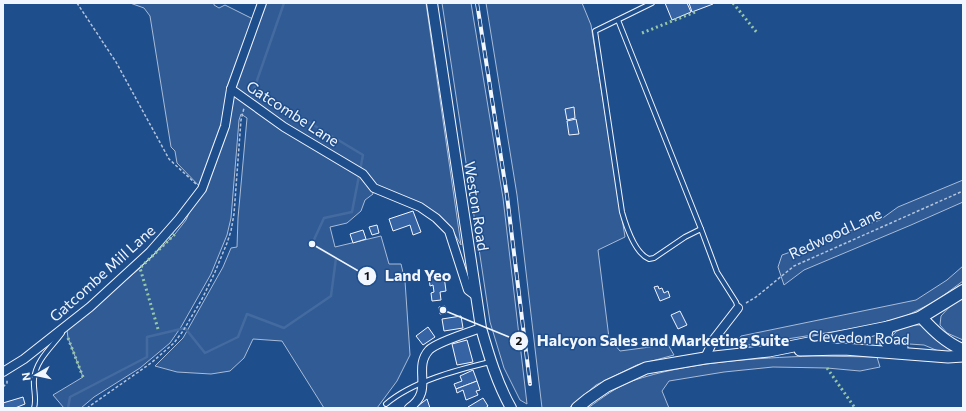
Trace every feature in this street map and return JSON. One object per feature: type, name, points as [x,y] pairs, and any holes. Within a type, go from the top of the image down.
[{"type":"main road","points":[[921,317],[963,291]]},
{"type":"main road","name":"Clevedon Road","points":[[769,351],[888,327],[921,317],[941,338],[963,350]]},
{"type":"main road","name":"Clevedon Road","points":[[888,327],[885,341],[890,345],[922,349],[948,357]]},
{"type":"main road","name":"Clevedon Road","points":[[577,408],[607,386],[646,368],[705,358],[769,351],[844,349],[948,357],[963,356]]},
{"type":"street","name":"Gatcombe Lane","points":[[262,3],[231,89],[284,127],[360,172],[374,188],[420,207],[436,218],[449,230],[468,290],[476,296]]},
{"type":"street","name":"Weston Road","points":[[432,3],[481,328],[490,362],[502,392],[511,408]]},
{"type":"street","name":"Gatcombe Mill Lane","points":[[3,372],[24,359],[90,307],[150,252],[179,219],[202,189],[225,126],[231,89]]},
{"type":"street","points":[[705,358],[714,340],[738,308]]},
{"type":"street","points":[[409,408],[417,402],[422,392],[423,383],[421,372],[424,360],[430,349],[440,343],[481,328]]},
{"type":"lane","points":[[652,3],[595,31],[622,212],[626,226],[639,252],[649,259],[654,258],[685,237],[701,229]]},
{"type":"lane","points":[[618,20],[717,272],[736,302],[738,308]]},
{"type":"lane","points":[[34,408],[34,379],[39,363],[66,326]]},
{"type":"lane","points":[[386,404],[396,396],[423,383],[471,366],[490,362]]},
{"type":"path","points":[[77,3],[116,62],[169,159],[202,189]]},
{"type":"path","points":[[87,408],[151,363],[177,339],[202,299],[215,272],[231,231],[234,214],[241,120],[246,100]]},
{"type":"path","name":"Redwood Lane","points":[[738,308],[756,297],[794,266],[963,191]]},
{"type":"shaded area","points":[[130,3],[214,3],[214,5],[219,8],[225,5],[253,19],[259,3],[426,3],[461,245],[451,228],[375,186],[371,182],[373,194],[365,200],[361,211],[347,223],[330,227],[335,247],[381,236],[389,264],[401,264],[405,281],[410,355],[397,381],[377,408],[324,408],[282,341],[253,339],[244,358],[230,371],[211,374],[177,372],[155,366],[183,338],[223,267],[231,248],[237,247],[238,218],[247,118],[241,114],[239,120],[231,218],[227,235],[211,274],[181,327],[170,343],[140,368],[94,397],[81,408],[64,408],[53,395],[83,377],[68,338],[67,330],[140,268],[175,234],[186,220],[192,206],[203,190],[177,163],[175,151],[171,147],[150,16],[144,8]]},
{"type":"shaded area","points":[[442,3],[471,3],[503,198],[527,404],[520,400],[504,368],[490,322]]},
{"type":"shaded area","points":[[486,3],[582,3],[591,25],[625,237],[598,250],[609,338],[620,351],[667,343],[674,355],[637,365],[596,385],[569,408],[542,408],[517,195]]},
{"type":"shaded area","points":[[963,180],[963,202],[804,270],[784,285],[778,267],[782,255],[880,220],[898,207]]},
{"type":"shaded area","points":[[963,266],[963,281],[936,301],[904,317],[870,326],[742,346],[738,342],[741,336],[916,300],[947,280]]},
{"type":"shaded area","points":[[963,296],[963,340],[947,333],[940,325],[941,316],[953,303]]},
{"type":"shaded area","points":[[914,325],[922,325],[963,353],[943,353],[924,345],[895,343],[892,336],[896,332]]},
{"type":"shaded area","points":[[880,334],[879,341],[882,348],[826,344]]},
{"type":"shaded area","points":[[813,356],[877,357],[880,367],[860,371],[827,368],[773,367],[724,372],[669,381],[662,391],[669,408],[588,408],[626,383],[675,369],[722,362]]},
{"type":"building","points":[[665,3],[687,3],[691,12],[672,20]]},
{"type":"building","points":[[689,3],[712,3],[713,4],[692,12]]},
{"type":"building","points":[[574,107],[575,118],[567,120],[565,109]]},
{"type":"building","points":[[576,119],[579,134],[569,135],[567,121]]},
{"type":"building","points":[[413,211],[421,232],[413,235],[410,225],[393,231],[389,219]]},
{"type":"building","points":[[377,225],[379,233],[372,235],[369,227]]},
{"type":"building","points":[[363,230],[366,239],[353,243],[350,234]]},
{"type":"building","points":[[444,276],[446,291],[440,292],[441,300],[432,301],[431,293],[434,292],[433,285],[430,286],[429,278]]},
{"type":"building","points":[[658,286],[659,289],[662,288],[664,293],[668,291],[670,297],[660,301],[654,287]]},
{"type":"building","points":[[445,306],[446,313],[440,314],[439,307]]},
{"type":"building","points":[[680,311],[687,325],[678,329],[671,315]]},
{"type":"building","points":[[461,316],[463,328],[444,331],[442,319]]},
{"type":"building","points":[[428,327],[435,337],[423,345],[416,336]]},
{"type":"building","points":[[467,340],[473,362],[457,365],[452,344]]},
{"type":"building","points":[[473,370],[477,381],[456,389],[454,384],[462,381],[460,376]]},
{"type":"building","points":[[477,381],[480,390],[476,391],[478,395],[466,400],[463,390],[457,393],[456,389]]},
{"type":"building","points":[[23,397],[25,404],[15,408],[3,408],[3,403]]},
{"type":"building","points":[[483,398],[488,408],[468,408],[468,407]]},
{"type":"building","points":[[427,399],[430,408],[415,408]]},
{"type":"waterway","points":[[68,408],[70,397],[147,357],[147,337],[185,328],[205,353],[238,337],[247,314],[284,328],[331,296],[336,258],[312,244],[324,218],[352,212],[363,155],[254,89],[284,3]]},
{"type":"railway","points":[[477,3],[507,196],[530,384]]},
{"type":"hedge","points":[[733,3],[758,34]]},
{"type":"hedge","points":[[642,33],[695,12]]},
{"type":"hedge","points":[[158,329],[140,268],[175,234]]},
{"type":"hedge","points":[[68,338],[83,377]]},
{"type":"hedge","points":[[827,368],[855,408]]},
{"type":"place","name":"Land Yeo","points":[[312,244]]},
{"type":"place","name":"Halcyon Sales and Marketing Suite","points":[[443,310]]}]
